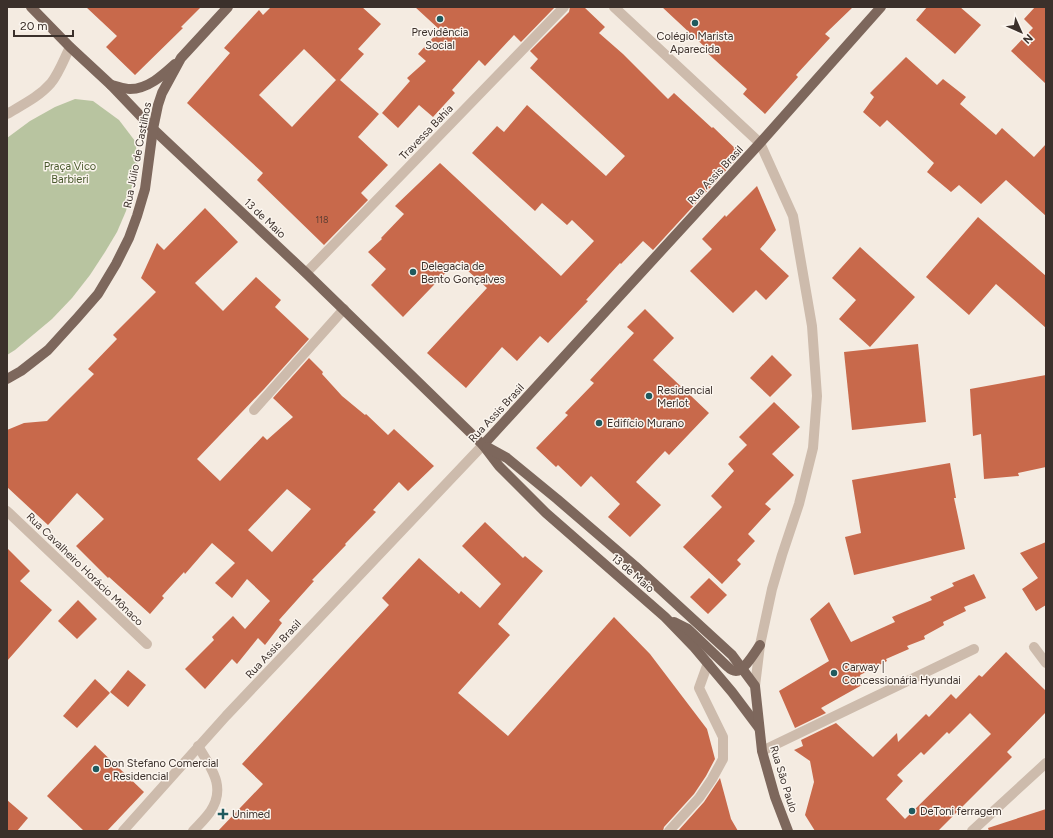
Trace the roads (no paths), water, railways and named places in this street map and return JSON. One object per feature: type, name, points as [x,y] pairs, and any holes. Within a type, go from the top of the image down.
[{"type":"main road","name":"13 de Maio","points":[[31,7],[70,47],[111,85],[153,129],[344,309],[483,445],[499,466],[546,513],[665,617],[708,663],[759,728]]},
{"type":"main road","name":"Rua Júlio de Castilhos","points":[[111,85],[129,89],[141,87],[160,77],[181,58],[228,7]]},
{"type":"main road","name":"Rua Assis Brasil","points":[[483,445],[760,143],[881,7]]},
{"type":"main road","name":"Rua Júlio de Castilhos","points":[[7,379],[21,371],[48,350],[98,294],[116,264],[129,238],[143,196],[149,167],[153,129],[158,105],[162,93],[181,58]]},
{"type":"main road","name":"13 de Maio","points":[[483,445],[507,458],[636,566],[732,655],[755,686]]},
{"type":"main road","points":[[665,617],[688,629],[731,670],[735,671],[742,668],[760,645]]},
{"type":"main road","name":"Rua São Paulo","points":[[755,686],[762,751],[775,797],[788,831]]},
{"type":"street","name":"Travessa Bahia","points":[[306,273],[564,7]]},
{"type":"street","points":[[614,7],[760,143],[793,216],[812,326],[817,396],[813,448],[799,504],[778,569],[765,621],[760,645],[755,686]]},
{"type":"street","points":[[7,114],[41,93],[51,83],[61,67],[70,47]]},
{"type":"street","points":[[254,410],[344,309]]},
{"type":"street","name":"Rua Assis Brasil","points":[[123,831],[198,746],[483,445]]},
{"type":"street","name":"Rua Cavalheiro Horácio Mônaco","points":[[7,511],[147,644]]},
{"type":"street","points":[[1034,647],[1046,663]]},
{"type":"street","points":[[762,751],[974,649]]},
{"type":"street","points":[[669,831],[699,798],[712,780],[723,759],[723,737],[699,688],[708,663]]},
{"type":"street","points":[[193,831],[210,812],[216,800],[218,789],[216,778],[198,746]]},
{"type":"street","points":[[972,831],[1046,763]]},
{"type":"place","name":"Previdência Social","points":[[440,19]]},
{"type":"place","name":"Colégio Marista Aparecida","points":[[695,23]]},
{"type":"place","name":"Delegacia de Bento Gonçalves","points":[[413,272]]},
{"type":"place","name":"Residencial Merlot","points":[[649,396]]},
{"type":"place","name":"Edifício Murano","points":[[599,423]]},
{"type":"place","name":"Carway | Concessionária Hyundai","points":[[834,673]]},
{"type":"place","name":"Don Stefano Comercial e Residencial","points":[[96,769]]},
{"type":"place","name":"DeToni ferragem","points":[[912,811]]},
{"type":"place","name":"Unimed","points":[[223,814]]},
{"type":"park label","name":"Praça Vico Barbieri","points":[[70,172]]}]
